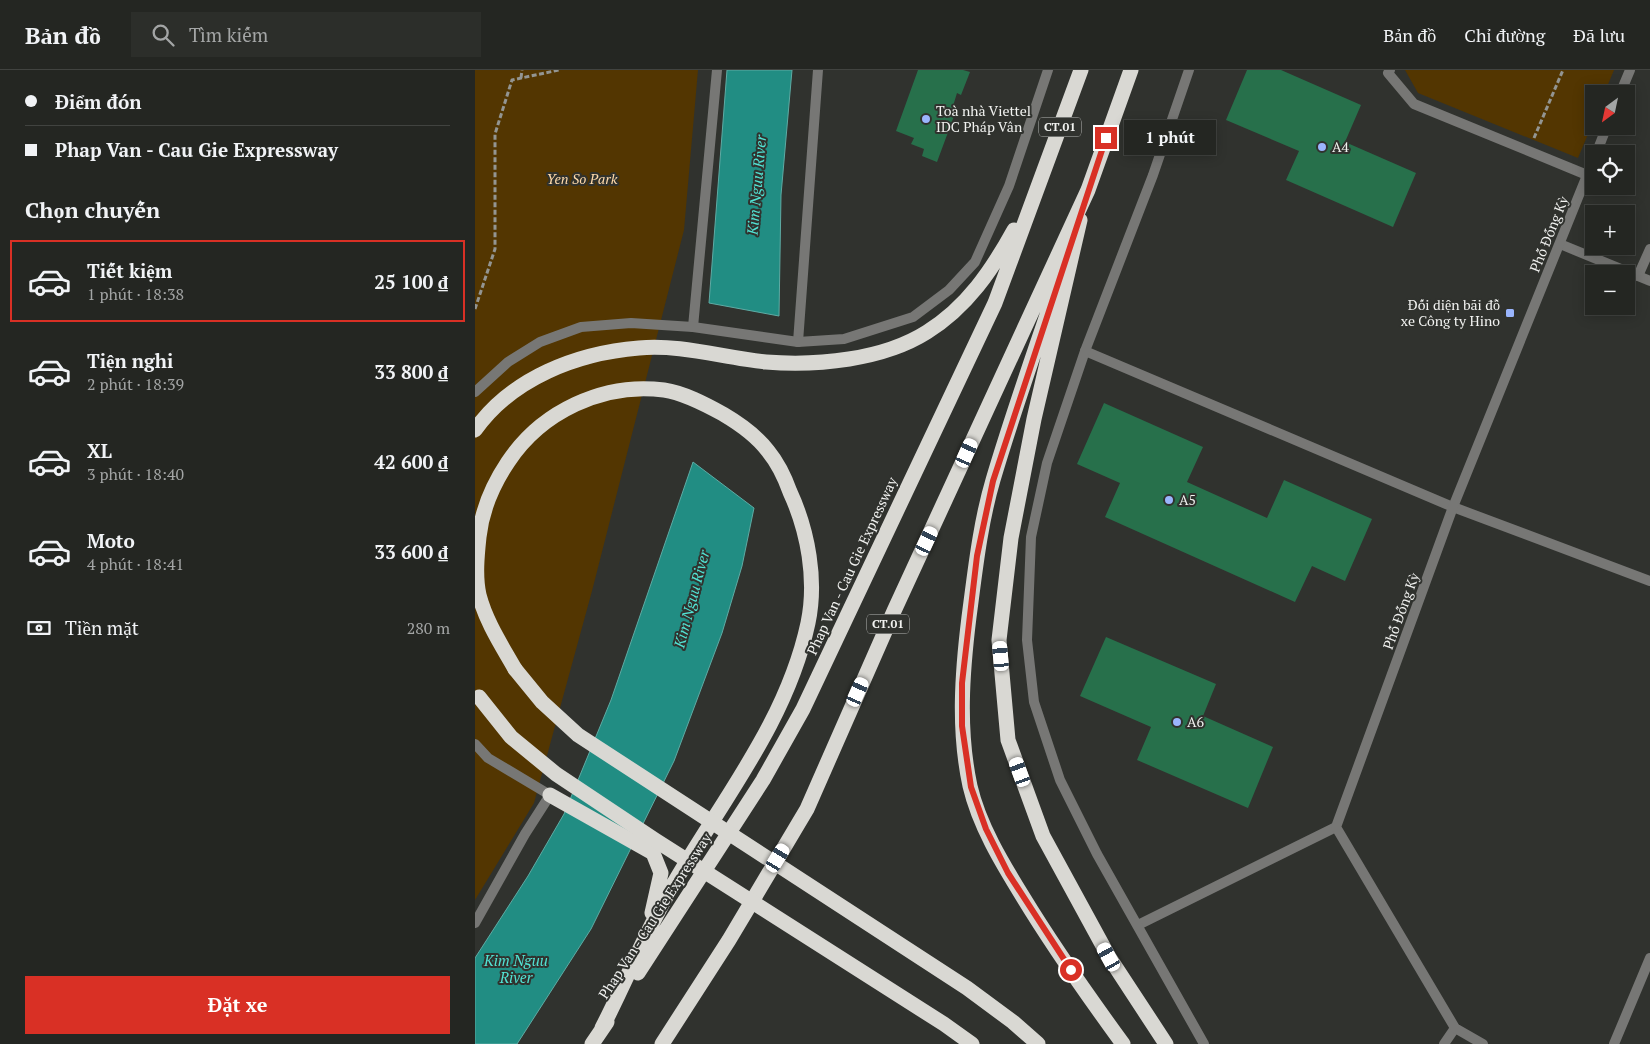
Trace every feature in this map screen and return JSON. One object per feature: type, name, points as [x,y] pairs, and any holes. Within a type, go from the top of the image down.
[{"type":"highway","name":"Phap Van - Cau Gie Expressway","points":[[592,1044],[763,780],[803,708],[995,303],[1081,70]]},
{"type":"highway","name":"CT.01","points":[[662,1044],[729,940],[807,809],[894,611],[1088,190],[1131,70]]},
{"type":"highway","points":[[475,430],[482,420],[516,388],[555,368],[594,356],[639,348],[655,348],[679,349],[766,362],[833,362],[898,345],[927,332],[954,312],[975,292],[993,267],[1039,185]]},
{"type":"highway","points":[[1088,190],[993,481],[977,556],[962,683],[962,726],[971,787],[995,847],[1008,873],[1045,933],[1123,1044]]},
{"type":"highway","points":[[1088,190],[1034,419],[1011,538],[999,640],[1007,731],[1008,740],[1043,836],[1109,957],[1166,1044]]},
{"type":"highway","points":[[602,1028],[667,896],[727,800],[776,714],[790,683],[808,620],[808,556],[801,517],[787,484],[769,451],[743,426],[704,403],[666,390],[638,389],[609,393],[576,403],[547,418],[517,448],[494,482],[481,515],[477,559],[479,595],[495,634],[515,669],[543,702],[578,734],[958,983],[1013,1022],[1038,1044]]},
{"type":"highway","points":[[477,694],[511,737],[557,774],[972,1044]]},
{"type":"highway","points":[[550,795],[653,853],[661,873],[645,940]]},
{"type":"street","points":[[693,327],[717,70]]},
{"type":"street","points":[[798,342],[819,70]]},
{"type":"street","points":[[475,392],[508,362],[539,342],[581,327],[631,322],[693,327],[798,342],[845,339],[913,317],[949,290],[975,262],[1009,186],[1048,70]]},
{"type":"street","points":[[1189,70],[1153,175],[1085,351],[1047,463],[1031,538],[1027,640],[1034,702],[1060,780],[1097,854],[1204,1044]]},
{"type":"street","points":[[1624,85],[1630,70]]},
{"type":"street","points":[[1386,71],[1414,104],[1585,174]]},
{"type":"street","name":"Phố Đống Kỳ","points":[[1336,827],[1453,507],[1585,180]]},
{"type":"street","points":[[1560,244],[1650,281]]},
{"type":"street","points":[[1638,276],[1650,249]]},
{"type":"street","points":[[1085,351],[1453,507],[1650,581]]},
{"type":"street","points":[[475,744],[488,758],[550,795],[525,834],[475,923]]},
{"type":"street","points":[[1138,925],[1336,827],[1455,1028],[1483,1044]]},
{"type":"street","points":[[1614,1044],[1650,958]]},
{"type":"street","points":[[1444,1044],[1455,1028]]},
{"type":"path","points":[[521,78],[522,70]]},
{"type":"path","points":[[475,309],[495,249],[495,134],[512,80],[559,70]]},
{"type":"path","points":[[1528,151],[1563,70]]},
{"type":"green space","name":"Yen So Park","points":[[475,70],[698,70],[684,230],[592,591],[534,803],[475,900]]},
{"type":"green space","points":[[1405,70],[1614,70],[1608,85],[1585,85],[1585,135],[1588,135],[1578,158],[1418,93]]},
{"type":"water","name":"Kim Nguu River","points":[[727,70],[792,70],[781,195],[779,316],[709,303]]},
{"type":"water","name":"Kim Nguu River","points":[[693,462],[754,508],[742,566],[722,633],[674,761],[591,929],[517,1044],[475,1044],[475,958],[528,876],[564,814],[611,700]]},
{"type":"building","name":"Toà nhà Viettel IDC Pháp Vân","points":[[918,70],[963,70],[970,72],[961,95],[957,93],[953,106],[957,108],[937,162],[922,156],[924,149],[911,144],[914,138],[896,131]]},
{"type":"building","name":"A4","points":[[1247,70],[1281,70],[1361,105],[1345,142],[1416,173],[1393,227],[1286,180],[1299,151],[1226,120]]},
{"type":"building","name":"A5","points":[[1104,403],[1203,447],[1187,482],[1267,518],[1284,480],[1372,519],[1345,581],[1312,566],[1295,602],[1105,517],[1120,483],[1077,464]]},
{"type":"building","name":"A6","points":[[1106,637],[1216,684],[1203,716],[1273,747],[1248,808],[1137,760],[1151,727],[1080,696]]},
{"type":"place","name":"Toà nhà Viettel IDC Pháp Vân","points":[[926,119]]},
{"type":"place","name":"A4","points":[[1322,147]]},
{"type":"place","name":"Đối diện bãi đỗ xe Công ty Hino","points":[[1510,313]]},
{"type":"place","name":"A5","points":[[1169,500]]},
{"type":"place","name":"A6","points":[[1177,722]]},
{"type":"route","points":[[1071,970],[1045,933],[1008,873],[986,829],[971,787],[962,726],[962,683],[977,556],[993,481],[1106,138]]}]
